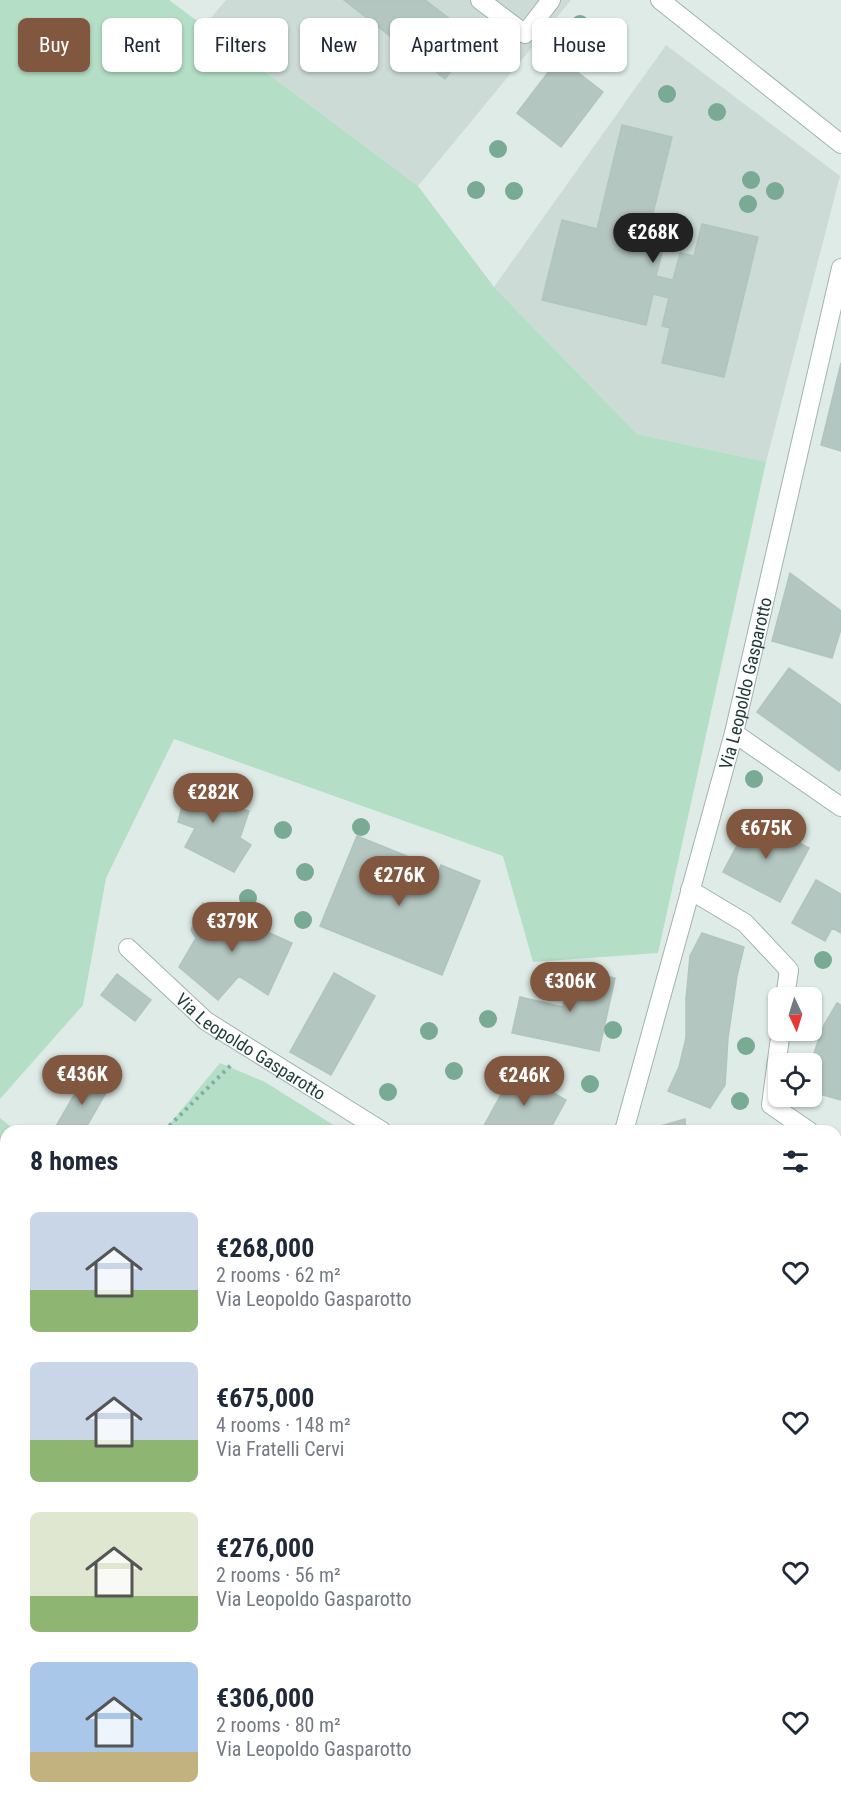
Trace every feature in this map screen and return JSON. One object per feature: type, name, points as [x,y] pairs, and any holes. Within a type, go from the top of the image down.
[{"type":"street","points":[[480,0],[525,34],[551,0]]},
{"type":"street","points":[[660,0],[841,144]]},
{"type":"street","name":"Via Leopoldo Gasparotto","points":[[626,1125],[734,733],[841,268]]},
{"type":"street","points":[[734,733],[841,807]]},
{"type":"street","points":[[690,890],[746,923],[789,970],[787,987]]},
{"type":"street","name":"Via Leopoldo Gasparotto","points":[[128,948],[206,1021],[372,1125]]},
{"type":"street","points":[[780,1041],[771,1105],[800,1125]]},
{"type":"path","points":[[170,1125],[248,1047]]},
{"type":"shaded area","points":[[226,0],[571,0],[556,18],[532,18],[532,47],[520,62],[520,18],[390,18],[390,72],[512,72],[418,186],[266,72],[288,72],[288,18],[211,18]]},
{"type":"shaded area","points":[[666,45],[840,176],[766,462],[637,434],[494,287]]},
{"type":"green space","points":[[0,0],[169,0],[194,19],[194,72],[265,72],[418,186],[494,287],[637,434],[766,462],[658,953],[533,962],[503,856],[174,739],[106,878],[83,1005],[0,1099]]},
{"type":"green space","points":[[220,1063],[265,1082],[333,1125],[169,1125]]},
{"type":"green space","points":[[0,1118],[9,1125],[0,1125]]},
{"type":"building","points":[[344,0],[425,0],[449,18],[390,18],[390,36],[378,27],[378,18],[367,18]]},
{"type":"building","points":[[436,72],[450,72],[445,79]]},
{"type":"building","points":[[548,72],[577,72],[603,92],[561,147],[517,113]]},
{"type":"building","points":[[622,125],[672,137],[652,217],[640,214],[634,237],[664,245],[656,276],[673,280],[680,253],[694,256],[702,224],[758,237],[724,377],[662,363],[670,328],[662,326],[669,298],[653,294],[646,325],[542,300],[562,220],[597,229]]},
{"type":"building","points":[[841,363],[841,451],[821,445]]},
{"type":"building","points":[[790,573],[841,611],[841,629],[832,658],[772,641]]},
{"type":"building","points":[[789,668],[841,705],[841,768],[839,771],[757,712]]},
{"type":"building","points":[[189,776],[222,780],[217,802],[249,811],[240,838],[251,845],[234,872],[185,847],[195,828],[178,822]]},
{"type":"building","points":[[752,817],[809,848],[780,902],[723,872]]},
{"type":"building","points":[[357,836],[409,857],[403,871],[434,884],[441,865],[480,881],[442,975],[320,926]]},
{"type":"building","points":[[816,880],[841,894],[841,933],[832,928],[825,941],[792,923]]},
{"type":"building","points":[[203,903],[292,943],[268,995],[239,976],[218,1000],[179,967],[196,938],[191,930]]},
{"type":"building","points":[[702,933],[744,947],[737,976],[728,1038],[725,1085],[710,1108],[668,1091],[679,1067],[686,1038],[686,999],[690,956]]},
{"type":"building","points":[[571,969],[615,978],[599,1051],[512,1033],[520,997],[563,1007]]},
{"type":"building","points":[[334,973],[375,996],[331,1075],[290,1052]]},
{"type":"building","points":[[117,974],[151,1000],[135,1021],[101,995]]},
{"type":"building","points":[[837,1003],[841,1005],[841,1100],[822,1095],[822,1053],[814,1053],[818,1041],[822,1041],[824,1025]]},
{"type":"building","points":[[514,1071],[566,1100],[552,1125],[484,1125]]},
{"type":"building","points":[[85,1076],[108,1089],[87,1125],[57,1125]]},
{"type":"building","points":[[685,1119],[686,1125],[664,1125]]}]
